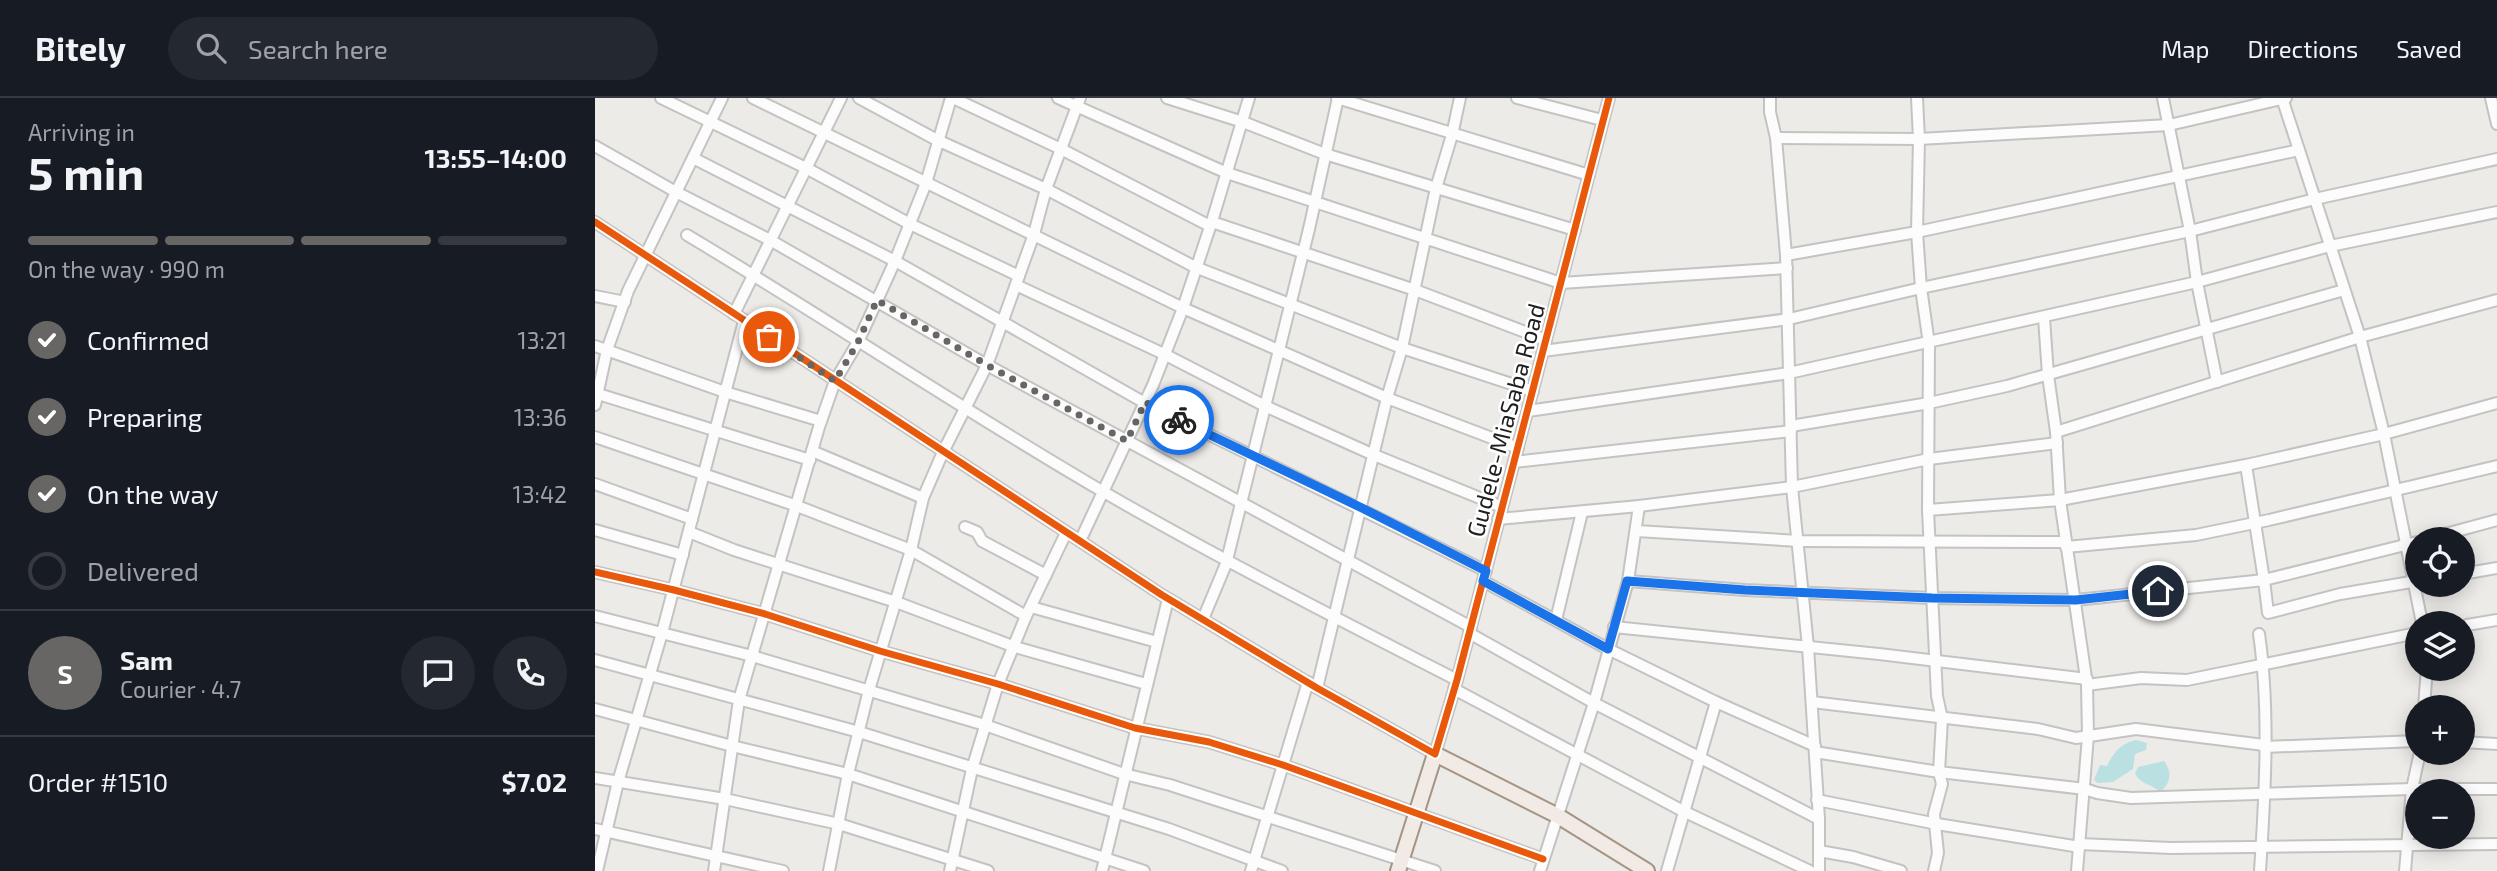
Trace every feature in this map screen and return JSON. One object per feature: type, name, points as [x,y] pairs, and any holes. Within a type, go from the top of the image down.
[{"type":"main road","name":"Gudele-MiaSaba Road","points":[[1400,866],[1435,754]]},
{"type":"main road","points":[[1435,754],[1558,816],[1647,871]]},
{"type":"street","points":[[661,98],[806,168],[1017,280],[1265,406],[1502,508]]},
{"type":"street","points":[[722,98],[625,302],[607,350],[596,397],[811,456],[923,498]]},
{"type":"street","points":[[753,98],[1183,308],[1387,398],[1518,449]]},
{"type":"street","points":[[734,314],[841,98]]},
{"type":"street","points":[[859,98],[937,140],[1046,189],[1195,267],[1402,348],[1533,391]]},
{"type":"street","points":[[715,871],[739,700],[821,421],[835,381],[858,342],[895,261],[926,183],[952,98],[1211,224],[1415,290],[1545,346],[1789,319],[1921,288],[2190,232],[2315,199],[2497,159]]},
{"type":"street","points":[[1058,98],[1078,102],[1227,173],[1561,283],[1787,268]]},
{"type":"street","points":[[1167,98],[1243,122],[1325,154],[1575,230]]},
{"type":"street","points":[[1080,541],[1145,402],[1183,308],[1249,98]]},
{"type":"street","points":[[1203,620],[1227,560],[1303,253],[1338,98],[1588,175]]},
{"type":"street","points":[[1252,867],[1283,765],[1335,617],[1387,398],[1402,348],[1424,237],[1460,98]]},
{"type":"street","points":[[1517,98],[1602,120]]},
{"type":"street","name":"Gudele-MiaSaba Road","points":[[1435,754],[1609,98]]},
{"type":"street","points":[[1770,98],[1787,268],[1792,487],[1812,702],[1819,819],[1819,871]]},
{"type":"street","points":[[1917,98],[1917,232],[1929,344],[1929,542],[1937,696],[1942,719],[1939,772],[1942,784],[1934,818],[1937,824],[1938,853],[1934,871]]},
{"type":"street","points":[[2163,98],[2217,382]]},
{"type":"street","points":[[1776,138],[1919,139],[2169,125],[2283,98],[2360,337],[2385,434],[2395,490],[2406,527]]},
{"type":"street","points":[[2491,98],[2497,124]]},
{"type":"street","points":[[829,871],[848,774],[869,690],[911,550],[923,498],[987,365],[1078,102]]},
{"type":"street","points":[[595,146],[676,192],[771,240],[987,365],[1470,630],[1594,703],[1819,819]]},
{"type":"street","points":[[1786,255],[1917,232],[2299,150]]},
{"type":"street","points":[[692,158],[895,261],[1145,402],[1252,457],[1362,508],[1608,649],[1815,749],[1939,772],[2085,789],[2131,798],[2405,789]]},
{"type":"street","points":[[1528,411],[1789,373],[2044,318],[2197,282],[2330,246],[2497,212]]},
{"type":"street","points":[[595,222],[1168,599],[1435,754]]},
{"type":"street","points":[[687,235],[1102,491],[1335,617],[1577,756],[1683,811],[1810,871]]},
{"type":"street","points":[[1514,462],[1791,428],[1929,403],[2048,375],[2344,290]]},
{"type":"street","points":[[595,296],[625,302]]},
{"type":"street","points":[[1498,519],[1639,506],[1792,487],[1929,459],[2057,437],[2360,337],[2497,300]]},
{"type":"street","points":[[2044,318],[2048,375],[2057,437],[2060,500],[2087,682],[2088,736],[2077,871]]},
{"type":"street","points":[[597,871],[618,782],[674,590],[744,321]]},
{"type":"street","points":[[595,346],[821,421]]},
{"type":"street","points":[[1928,510],[2060,500],[2246,465],[2385,434],[2497,403]]},
{"type":"street","points":[[595,437],[797,506],[911,550],[1029,612],[1157,642]]},
{"type":"street","points":[[2246,465],[2268,613],[2340,594],[2405,583]]},
{"type":"street","points":[[1637,531],[1799,541],[2066,544],[2196,535],[2497,466]]},
{"type":"street","points":[[595,484],[692,519]]},
{"type":"street","points":[[1540,871],[1594,703],[1627,581],[1639,506]]},
{"type":"street","points":[[1556,620],[1582,512]]},
{"type":"street","points":[[2471,527],[2497,520]]},
{"type":"street","points":[[964,527],[977,532],[982,541],[1046,575]]},
{"type":"street","points":[[595,530],[683,555]]},
{"type":"street","points":[[689,532],[734,550],[896,602],[1015,647],[1146,684]]},
{"type":"street","points":[[950,871],[972,769],[998,684],[1066,533]]},
{"type":"street","points":[[1627,581],[1803,593],[2076,600],[2264,580],[2405,545]]},
{"type":"street","points":[[2475,571],[2497,568]]},
{"type":"street","points":[[595,572],[765,614],[1135,728],[1209,742],[1283,765],[1543,859]]},
{"type":"street","points":[[1102,871],[1168,599]]},
{"type":"street","points":[[595,616],[752,656],[985,724],[1124,774],[1170,785],[1267,816],[1400,866],[1435,871]]},
{"type":"street","points":[[2475,624],[2497,620]]},
{"type":"street","points":[[1614,627],[1808,647],[2087,682],[2141,678],[2187,680],[2405,635]]},
{"type":"street","points":[[2259,634],[2263,664],[2264,746],[2260,871]]},
{"type":"street","points":[[595,660],[859,733],[1169,829],[1252,867],[1282,871]]},
{"type":"street","points":[[1667,871],[1716,702]]},
{"type":"street","points":[[1812,702],[2038,729],[2076,737],[2136,729],[2264,746],[2405,741]]},
{"type":"street","points":[[595,709],[732,747],[848,774],[1144,871]]},
{"type":"street","points":[[2475,743],[2497,744]]},
{"type":"street","points":[[595,778],[725,799],[839,824],[988,871]]},
{"type":"street","points":[[2475,789],[2497,789]]},
{"type":"street","points":[[1817,800],[1937,824],[2080,845],[2171,848],[2405,844]]},
{"type":"street","points":[[595,829],[783,871]]},
{"type":"street","points":[[2475,844],[2497,844]]},
{"type":"street","points":[[2405,871],[2407,849]]},
{"type":"street","points":[[1819,852],[1853,857],[1901,871]]},
{"type":"water","points":[[2136,740],[2147,743],[2146,750],[2135,754],[2133,769],[2113,782],[2098,783],[2094,780],[2100,765],[2107,766],[2119,749]]},
{"type":"water","points":[[2164,761],[2169,769],[2169,778],[2160,792],[2139,779],[2135,773],[2138,767]]},
{"type":"cycle path","points":[[595,222],[1162,595],[1317,688],[1435,754],[1457,680],[1609,98]]},
{"type":"cycle path","points":[[595,572],[765,614],[1135,728],[1209,742],[1283,765],[1543,859]]},
{"type":"way so far","points":[[769,337],[835,381],[858,342],[877,300],[987,365],[1127,441],[1145,402],[1179,420]]},
{"type":"route","points":[[1179,420],[1486,571],[1483,581],[1608,649],[1627,581],[1745,590],[1932,598],[2076,600],[2158,591]]}]
